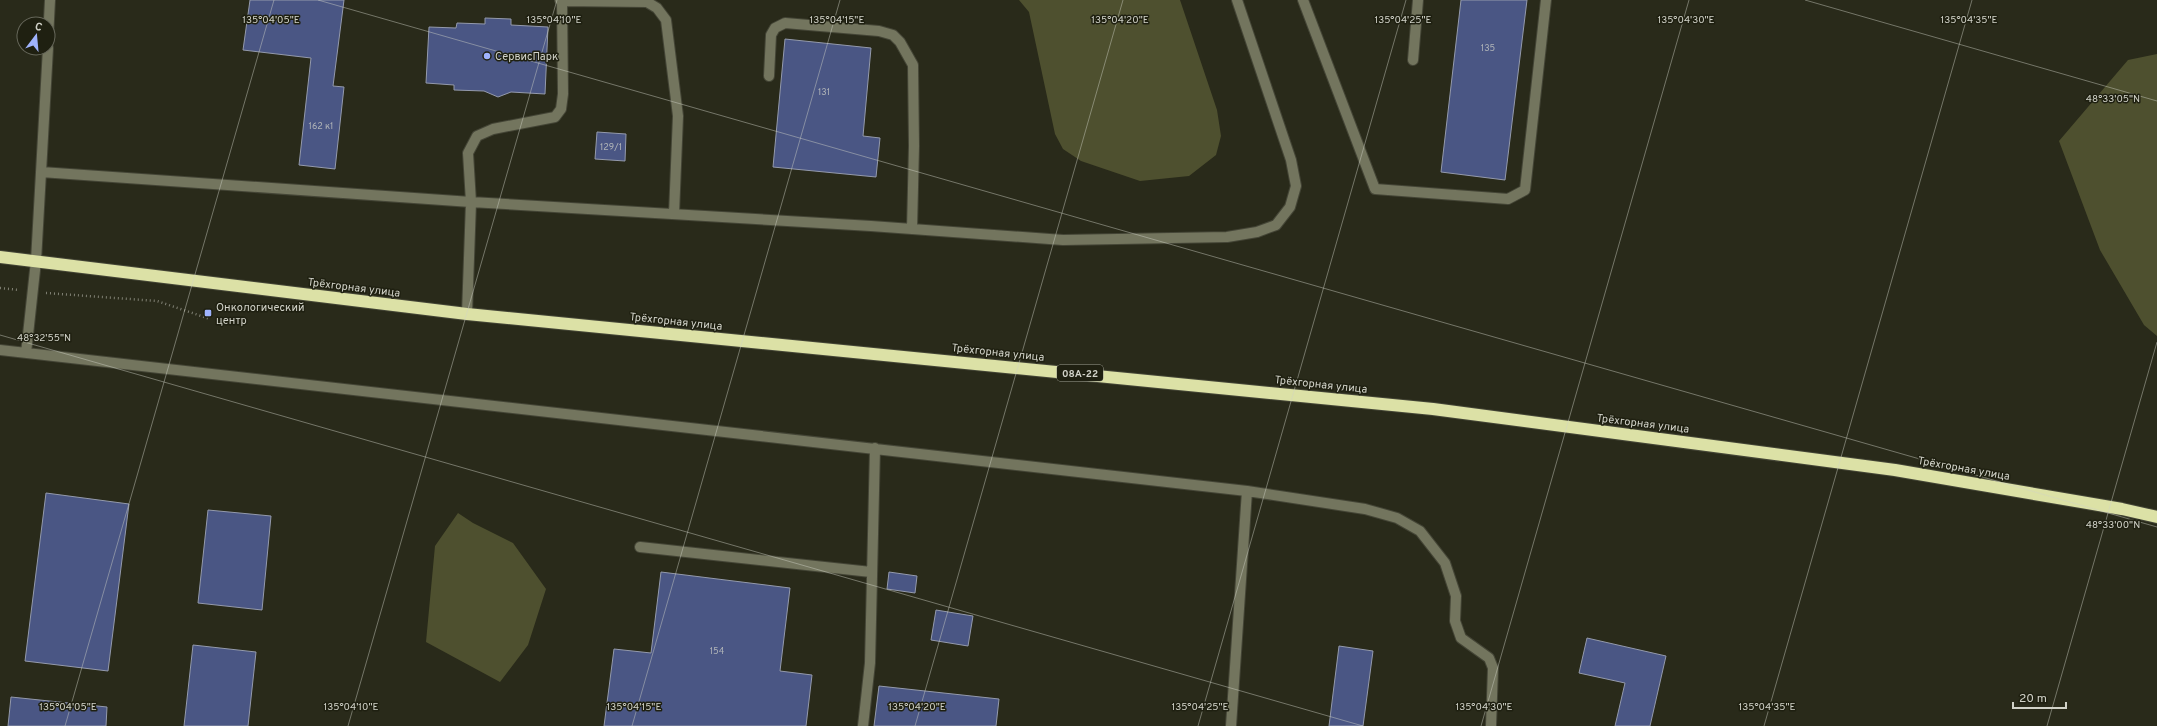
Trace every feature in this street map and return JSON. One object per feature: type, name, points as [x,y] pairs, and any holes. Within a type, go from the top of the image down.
[{"type":"highway","name":"Трёхгорная улица","points":[[0,258],[36,261],[467,314],[1441,410],[1895,470],[2122,509],[2157,517]]},
{"type":"lane","points":[[49,16],[50,0]]},
{"type":"lane","points":[[467,314],[471,202],[468,153],[477,136],[493,129],[555,118],[561,109],[564,94],[561,0],[647,2],[657,8],[666,20],[678,116],[674,214]]},
{"type":"lane","points":[[41,172],[471,202],[912,229],[1063,240],[1227,238],[1257,232],[1276,225],[1290,207],[1296,186],[1291,160],[1237,0]]},
{"type":"lane","points":[[1303,0],[1376,189],[1508,199],[1525,190],[1546,0]]},
{"type":"lane","points":[[1413,60],[1418,0]]},
{"type":"lane","points":[[769,76],[771,35],[775,28],[784,23],[879,31],[893,35],[900,42],[913,65],[914,146],[912,229]]},
{"type":"lane","points":[[26,353],[36,261],[48,56]]},
{"type":"lane","points":[[0,350],[1247,491],[1365,509],[1397,518],[1420,531],[1445,563],[1456,596],[1455,621],[1461,638],[1489,658],[1493,668],[1490,726]]},
{"type":"lane","points":[[863,726],[870,663],[875,448]]},
{"type":"lane","points":[[1232,726],[1247,491]]},
{"type":"lane","points":[[640,547],[871,572]]},
{"type":"path","points":[[0,288],[157,301],[210,319]]},
{"type":"green space","points":[[1019,0],[1180,0],[1217,110],[1221,136],[1216,155],[1189,176],[1140,181],[1081,161],[1063,149],[1055,134],[1029,12]]},
{"type":"green space","points":[[2157,54],[2157,336],[2144,325],[2100,250],[2059,141],[2128,60]]},
{"type":"green space","points":[[458,513],[473,523],[513,543],[546,589],[528,645],[500,682],[426,642],[435,546]]},
{"type":"building","points":[[250,0],[344,0],[333,86],[344,87],[335,169],[299,165],[311,58],[243,50]]},
{"type":"building","points":[[1461,0],[1527,0],[1505,180],[1441,172]]},
{"type":"building","name":"СервисПарк","points":[[485,18],[511,19],[511,25],[548,27],[545,94],[511,92],[498,97],[484,91],[454,90],[454,85],[426,83],[429,27],[456,28],[457,23],[485,24]]},
{"type":"building","points":[[785,39],[871,48],[863,136],[880,138],[876,177],[773,167]]},
{"type":"building","points":[[597,132],[626,134],[625,161],[595,159]]},
{"type":"building","points":[[46,493],[129,504],[108,671],[25,661]]},
{"type":"building","points":[[208,510],[271,516],[262,610],[198,603]]},
{"type":"building","points":[[661,572],[790,588],[780,671],[812,675],[806,726],[604,726],[614,649],[651,653]]},
{"type":"building","points":[[889,572],[917,576],[915,593],[887,589]]},
{"type":"building","points":[[936,610],[973,616],[968,646],[931,640]]},
{"type":"building","points":[[1587,638],[1666,656],[1650,726],[1615,726],[1625,683],[1579,673]]},
{"type":"building","points":[[193,645],[256,652],[248,726],[184,726]]},
{"type":"building","points":[[1339,646],[1373,651],[1363,726],[1329,726]]},
{"type":"building","points":[[879,686],[999,699],[996,726],[874,726]]},
{"type":"building","points":[[11,697],[107,707],[106,726],[8,726]]},
{"type":"place","name":"СервисПарк","points":[[487,56]]},
{"type":"place","name":"Онкологический центр","points":[[208,313]]}]
